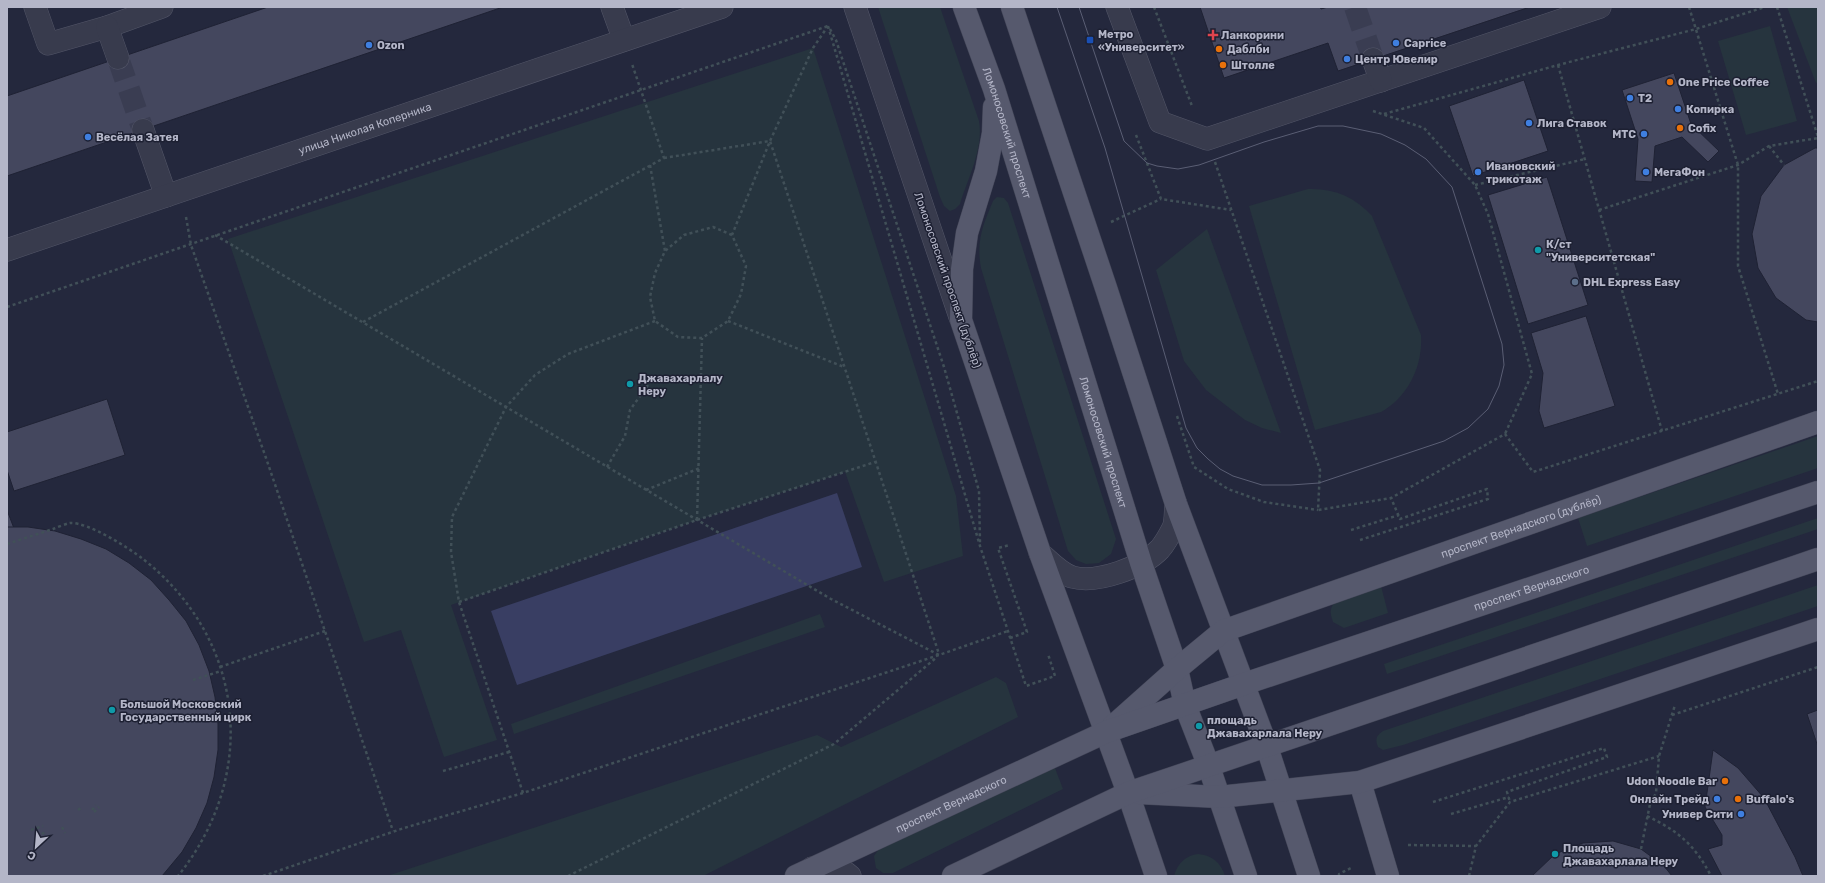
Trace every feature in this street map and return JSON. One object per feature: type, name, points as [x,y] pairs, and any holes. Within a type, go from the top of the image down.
[{"type":"main road","name":"Ломоносовский проспект","points":[[964,7],[994,89],[1141,564],[1176,669],[1185,705],[1208,764],[1218,798],[1246,876]]},
{"type":"main road","points":[[1012,7],[1106,288],[1176,504],[1266,744],[1309,876]]},
{"type":"main road","points":[[961,320],[962,269],[967,233],[986,171],[993,133],[994,89]]},
{"type":"main road","name":"Ломоносовский проспект (дублёр)","points":[[961,320],[1040,553]]},
{"type":"main road","name":"проспект Вернадского (дублёр)","points":[[1223,631],[1818,422]]},
{"type":"main road","name":"проспект Вернадского","points":[[1244,684],[1818,492]]},
{"type":"main road","points":[[1040,553],[1128,793],[1156,876]]},
{"type":"main road","points":[[953,876],[1128,793],[1266,744],[1818,559]]},
{"type":"main road","points":[[1128,793],[1218,798],[1360,782],[1818,629]]},
{"type":"main road","points":[[1106,732],[1176,669],[1223,631]]},
{"type":"main road","points":[[1106,732],[1244,684]]},
{"type":"main road","name":"проспект Вернадского","points":[[804,872],[1106,732]]},
{"type":"main road","points":[[1360,782],[1388,876]]},
{"type":"street","points":[[35,7],[48,44],[162,7]]},
{"type":"street","points":[[612,7],[624,40]]},
{"type":"street","name":"улица Николая Коперника","points":[[7,250],[722,7]]},
{"type":"street","name":"Ломоносовский проспект (дублёр)","points":[[855,7],[961,320]]},
{"type":"street","points":[[1117,7],[1160,122],[1207,139],[1600,7]]},
{"type":"street","points":[[107,26],[118,58]]},
{"type":"street","points":[[1373,59],[1381,81]]},
{"type":"street","points":[[143,130],[174,194]]},
{"type":"street","points":[[1040,553],[1056,567],[1072,577],[1098,578],[1141,564],[1160,549],[1174,527],[1176,504]]},
{"type":"street","points":[[804,872],[832,867],[846,872],[850,876]]},
{"type":"path","points":[[1154,7],[1198,120],[1207,139],[1320,470],[1318,510]]},
{"type":"path","points":[[1689,7],[1738,165],[1738,266],[1778,394]]},
{"type":"path","points":[[1384,114],[1558,65],[1696,29],[1765,7]]},
{"type":"path","points":[[1599,210],[1738,165],[1769,146],[1818,138],[1776,7]]},
{"type":"path","points":[[7,307],[828,26]]},
{"type":"path","points":[[732,235],[770,141],[813,48],[828,26]]},
{"type":"path","points":[[828,26],[836,40],[944,367],[979,491],[980,546]]},
{"type":"path","points":[[828,26],[980,546],[1026,686],[1055,676],[1045,647]]},
{"type":"path","points":[[624,40],[664,158]]},
{"type":"path","points":[[1558,65],[1662,431]]},
{"type":"path","points":[[1133,128],[1161,199]]},
{"type":"path","points":[[363,322],[664,158],[770,141]]},
{"type":"path","points":[[770,141],[939,655]]},
{"type":"path","points":[[1769,146],[1784,165]]},
{"type":"path","points":[[1176,414],[1194,467],[1228,489],[1264,502],[1318,510],[1391,498],[1505,434],[1532,374],[1488,214],[1475,185],[1585,159]]},
{"type":"path","points":[[650,166],[665,251]]},
{"type":"path","points":[[174,194],[393,832]]},
{"type":"path","points":[[1108,216],[1110,223],[1161,199],[1231,210]]},
{"type":"path","points":[[713,227],[732,235],[746,266],[741,294],[728,321],[702,338],[678,337],[655,321],[650,297],[654,273],[665,251],[684,235],[713,227]]},
{"type":"path","points":[[215,235],[831,599],[939,655]]},
{"type":"path","points":[[522,793],[459,602],[451,552],[452,517],[506,407],[535,375],[568,354],[655,321]]},
{"type":"path","points":[[728,321],[844,367]]},
{"type":"path","points":[[697,520],[700,468],[700,378],[702,338]]},
{"type":"path","points":[[607,467],[625,436],[630,410],[653,378],[700,378]]},
{"type":"path","points":[[1505,434],[1533,472],[1818,381]]},
{"type":"path","points":[[459,602],[697,520],[876,462]]},
{"type":"path","points":[[646,490],[700,468]]},
{"type":"path","points":[[1360,540],[1488,498],[1487,489],[1400,519],[1391,498]]},
{"type":"path","points":[[1351,530],[1399,515]]},
{"type":"path","points":[[7,544],[71,523],[112,538],[159,571],[179,592],[196,615],[210,640],[220,667],[227,695],[230,723],[230,752],[226,780],[218,807],[206,834],[192,858],[178,876]]},
{"type":"path","points":[[1010,638],[1027,632],[998,548],[1010,544],[1013,552]]},
{"type":"path","points":[[220,667],[325,631]]},
{"type":"path","points":[[263,876],[393,832],[522,793],[1008,631]]},
{"type":"path","points":[[568,876],[834,744],[939,655]]},
{"type":"path","points":[[1672,715],[1818,667]]},
{"type":"path","points":[[193,680],[221,671]]},
{"type":"path","points":[[1641,849],[1650,804],[1656,793],[1659,756],[1676,702]]},
{"type":"path","points":[[1433,802],[1604,748],[1607,757],[1507,792],[1510,802]]},
{"type":"path","points":[[444,771],[509,752]]},
{"type":"path","points":[[1469,876],[1476,846],[1510,802],[1659,756]]},
{"type":"path","points":[[1451,814],[1509,797]]},
{"type":"path","points":[[93,811],[97,806]]},
{"type":"path","points":[[78,810],[82,807]]},
{"type":"path","points":[[1647,816],[1669,826],[1687,841],[1702,860],[1711,876]]},
{"type":"path","points":[[31,830],[43,826]]},
{"type":"path","points":[[62,827],[65,833]]},
{"type":"path","points":[[36,836],[47,832]]},
{"type":"path","points":[[38,842],[50,838]]},
{"type":"path","points":[[1408,845],[1476,846]]},
{"type":"path","points":[[1339,876],[1339,874],[1353,867]]},
{"type":"shaded area","points":[[878,7],[940,7],[979,121],[980,131],[977,152],[960,204],[955,209],[950,211],[944,206],[940,197]]},
{"type":"shaded area","points":[[1787,7],[1818,7],[1818,82],[1816,83]]},
{"type":"shaded area","points":[[1770,26],[1797,121],[1746,135],[1718,41]]},
{"type":"shaded area","points":[[813,48],[956,496],[963,556],[884,582],[845,472],[697,520],[451,605],[497,740],[444,757],[401,630],[364,642],[228,239]]},
{"type":"shaded area","points":[[1308,189],[1327,190],[1343,195],[1365,209],[1372,216],[1421,335],[1419,358],[1412,380],[1391,406],[1381,412],[1315,430],[1249,206]]},
{"type":"shaded area","points":[[997,197],[1004,198],[1008,203],[1116,539],[1111,554],[1099,563],[1086,564],[1076,560],[1068,551],[981,268],[979,250],[981,233],[993,201]]},
{"type":"shaded area","points":[[1207,229],[1281,433],[1262,428],[1245,420],[1206,390],[1184,361],[1156,270]]},
{"type":"shaded area","points":[[1818,436],[1818,468],[1587,546],[1578,518]]},
{"type":"shaded area","points":[[1818,518],[1818,529],[1387,674],[1384,664]]},
{"type":"shaded area","points":[[1818,585],[1818,606],[1403,745],[1383,750],[1378,747],[1377,738],[1383,731]]},
{"type":"shaded area","points":[[1381,586],[1388,613],[1344,628],[1333,622],[1331,611],[1332,606],[1336,601]]},
{"type":"shaded area","points":[[820,614],[825,627],[514,734],[511,724]]},
{"type":"shaded area","points":[[996,677],[1006,683],[1018,717],[703,876],[387,876],[817,735],[841,747]]},
{"type":"shaded area","points":[[1053,763],[1063,789],[893,873],[883,873],[876,868],[874,856],[879,849]]},
{"type":"shaded area","points":[[1198,854],[1208,856],[1215,860],[1221,867],[1225,876],[1174,876],[1177,868],[1186,858]]},
{"type":"water","points":[[837,493],[862,567],[517,685],[491,611]]},
{"type":"building","points":[[268,7],[503,7],[7,176],[7,96]]},
{"type":"building","points":[[1200,7],[1320,7],[1321,9],[1328,7],[1530,7],[1338,71],[1328,43],[1224,78]]},
{"type":"building","points":[[1674,73],[1691,124],[1719,151],[1708,162],[1682,137],[1655,146],[1652,182],[1635,181],[1638,139],[1622,90]]},
{"type":"building","points":[[1524,80],[1548,151],[1473,176],[1449,106]]},
{"type":"building","points":[[1815,148],[1818,148],[1818,322],[1806,320],[1776,298],[1758,268],[1752,234],[1761,196],[1784,165]]},
{"type":"building","name":"К/ст \"Университетская\"","points":[[1547,177],[1588,305],[1528,324],[1488,195]]},
{"type":"building","points":[[1586,316],[1615,406],[1544,428],[1539,411],[1543,373],[1531,333]]},
{"type":"building","points":[[107,399],[125,455],[14,491],[7,470],[7,432]]},
{"type":"building","points":[[7,510],[15,531],[7,534]]},
{"type":"building","name":"Большой Московский Государственный цирк","points":[[7,527],[28,527],[55,531],[106,549],[129,563],[151,580],[169,600],[186,621],[199,645],[209,671],[215,697],[218,724],[218,750],[214,777],[207,803],[196,828],[182,852],[162,876],[7,876]]},
{"type":"building","points":[[1818,710],[1818,747],[1807,714]]},
{"type":"building","name":"Универ Сити","points":[[1713,750],[1738,768],[1764,798],[1795,857],[1803,876],[1722,876],[1708,849],[1722,845],[1722,835],[1705,807]]},
{"type":"building","points":[[1613,841],[1641,849],[1664,866],[1672,876],[1532,876],[1555,854],[1583,843]]},
{"type":"tunnel","points":[[1355,7],[1373,59]]},
{"type":"tunnel","points":[[118,58],[143,130]]},
{"type":"tram line","points":[[1057,7],[1105,148],[1186,428],[1197,448],[1208,459],[1220,469],[1233,476],[1262,485],[1319,483],[1444,441],[1468,428],[1488,409],[1499,386],[1504,365],[1502,344],[1452,187],[1426,159],[1405,145],[1381,134],[1343,126],[1318,126],[1264,142],[1199,165],[1178,169],[1147,163],[1124,141],[1079,7]]},
{"type":"place","name":"Ланкорини","points":[[1213,35]]},
{"type":"place","name":"Метро «Университет»","points":[[1090,40]]},
{"type":"place","name":"Caprice","points":[[1396,43]]},
{"type":"place","name":"Ozon","points":[[369,45]]},
{"type":"place","name":"Даблби","points":[[1219,49]]},
{"type":"place","name":"Центр Ювелир","points":[[1347,59]]},
{"type":"place","name":"Штолле","points":[[1223,65]]},
{"type":"place","name":"One Price Coffee","points":[[1670,82]]},
{"type":"place","name":"T2","points":[[1630,98]]},
{"type":"place","name":"Копирка","points":[[1678,109]]},
{"type":"place","name":"Лига Ставок","points":[[1529,123]]},
{"type":"place","name":"Cofix","points":[[1680,128]]},
{"type":"place","name":"МТС","points":[[1644,134]]},
{"type":"place","name":"Весёлая Затея","points":[[88,137]]},
{"type":"place","name":"Ивановский трикотаж","points":[[1478,172]]},
{"type":"place","name":"МегаФон","points":[[1646,172]]},
{"type":"place","name":"К/ст \"Университетская\"","points":[[1538,250]]},
{"type":"place","name":"DHL Express Easy","points":[[1575,282]]},
{"type":"place","name":"Джавахарлалу Неру","points":[[630,384]]},
{"type":"place","name":"Большой Московский Государственный цирк","points":[[112,710]]},
{"type":"place","name":"площадь Джавахарлала Неру","points":[[1199,726]]},
{"type":"place","name":"Udon Noodle Bar","points":[[1725,781]]},
{"type":"place","name":"Онлайн Трейд","points":[[1717,799]]},
{"type":"place","name":"Buffalo's","points":[[1738,799]]},
{"type":"place","name":"Универ Сити","points":[[1741,814]]},
{"type":"place","name":"Площадь Джавахарлала Неру","points":[[1555,854]]}]
